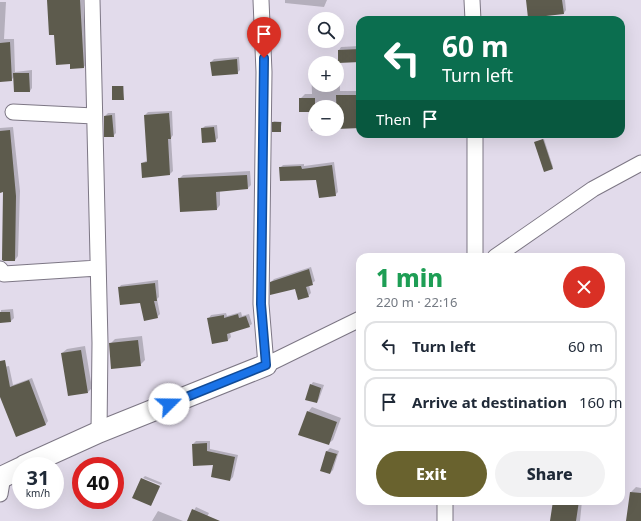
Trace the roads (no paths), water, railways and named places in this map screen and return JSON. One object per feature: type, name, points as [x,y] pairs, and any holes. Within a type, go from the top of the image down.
[{"type":"street","points":[[92,0],[98,268],[99,432]]},
{"type":"street","points":[[261,0],[264,72],[261,304],[266,365]]},
{"type":"street","points":[[472,0],[473,16]]},
{"type":"street","points":[[13,112],[94,116]]},
{"type":"street","points":[[475,138],[475,253]]},
{"type":"street","points":[[501,253],[593,189],[641,163]]},
{"type":"street","points":[[1,275],[98,268]]},
{"type":"street","points":[[44,457],[99,432],[266,365],[356,322]]},
{"type":"street","points":[[445,505],[445,521]]}]
